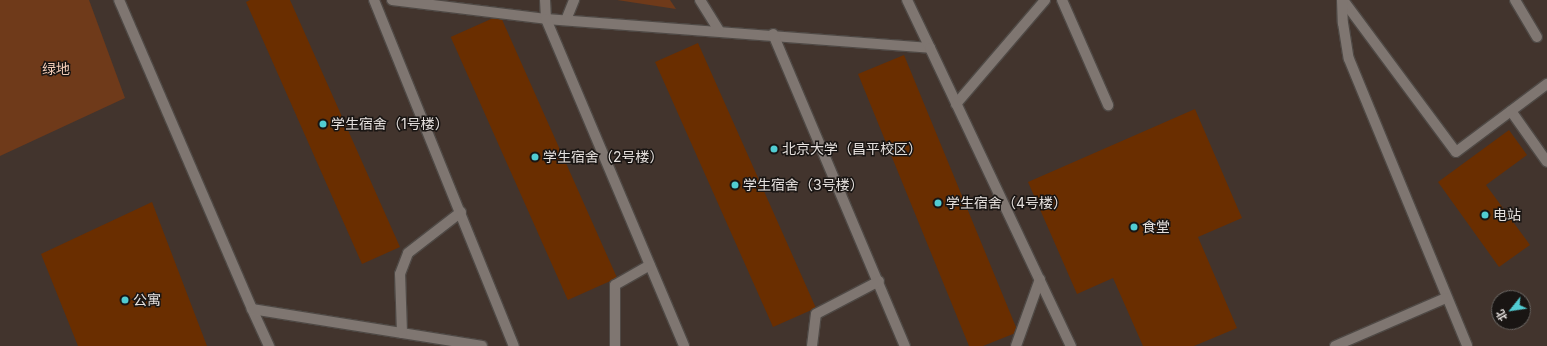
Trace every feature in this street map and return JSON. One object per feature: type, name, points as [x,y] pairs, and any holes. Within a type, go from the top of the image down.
[{"type":"street","points":[[119,0],[269,346]]},
{"type":"street","points":[[374,0],[514,346]]},
{"type":"street","points":[[392,0],[546,19],[773,34],[930,48]]},
{"type":"street","points":[[545,0],[546,19],[684,346]]},
{"type":"street","points":[[566,20],[574,0]]},
{"type":"street","points":[[700,0],[719,31]]},
{"type":"street","points":[[907,0],[1071,346]]},
{"type":"street","points":[[956,104],[1045,0]]},
{"type":"street","points":[[1062,0],[1108,105]]},
{"type":"street","points":[[1342,0],[1456,152],[1547,84]]},
{"type":"street","points":[[1342,0],[1343,23],[1349,59],[1467,346]]},
{"type":"street","points":[[1515,0],[1537,37]]},
{"type":"street","points":[[773,34],[879,281],[905,346]]},
{"type":"street","points":[[1511,112],[1547,162]]},
{"type":"street","points":[[402,333],[400,274],[408,253],[461,212]]},
{"type":"street","points":[[615,346],[615,285],[650,265]]},
{"type":"street","points":[[1016,346],[1040,279]]},
{"type":"street","points":[[812,346],[816,314],[879,281]]},
{"type":"street","points":[[1335,346],[1446,298]]},
{"type":"street","points":[[252,309],[402,333],[464,345],[482,346]]},
{"type":"shaded area","name":"北京大学（昌平校区）","points":[[0,0],[1547,0],[1547,346],[0,346]]},
{"type":"green space","name":"绿地","points":[[0,0],[89,0],[125,98],[0,156]]},
{"type":"green space","points":[[617,0],[670,0],[676,9]]},
{"type":"building","name":"学生宿舍（1号楼）","points":[[250,0],[290,0],[400,247],[362,264],[246,2]]},
{"type":"building","name":"学生宿舍（2号楼）","points":[[500,15],[617,278],[568,300],[451,37]]},
{"type":"building","name":"学生宿舍（3号楼）","points":[[698,43],[816,308],[773,327],[655,62]]},
{"type":"building","name":"学生宿舍（4号楼）","points":[[904,55],[1018,332],[983,346],[969,346],[858,74]]},
{"type":"building","name":"食堂","points":[[1195,109],[1242,218],[1198,237],[1237,328],[1194,346],[1143,346],[1113,278],[1077,294],[1028,182]]},
{"type":"building","name":"电站","points":[[1509,130],[1527,155],[1486,185],[1530,245],[1499,267],[1438,182]]},
{"type":"building","name":"公寓","points":[[152,202],[207,346],[78,346],[41,254]]},
{"type":"place","name":"学生宿舍（1号楼）","points":[[323,124]]},
{"type":"place","name":"北京大学（昌平校区）","points":[[774,149]]},
{"type":"place","name":"学生宿舍（2号楼）","points":[[535,157]]},
{"type":"place","name":"学生宿舍（3号楼）","points":[[735,185]]},
{"type":"place","name":"学生宿舍（4号楼）","points":[[938,203]]},
{"type":"place","name":"电站","points":[[1485,215]]},
{"type":"place","name":"食堂","points":[[1134,227]]},
{"type":"place","name":"公寓","points":[[125,300]]}]
